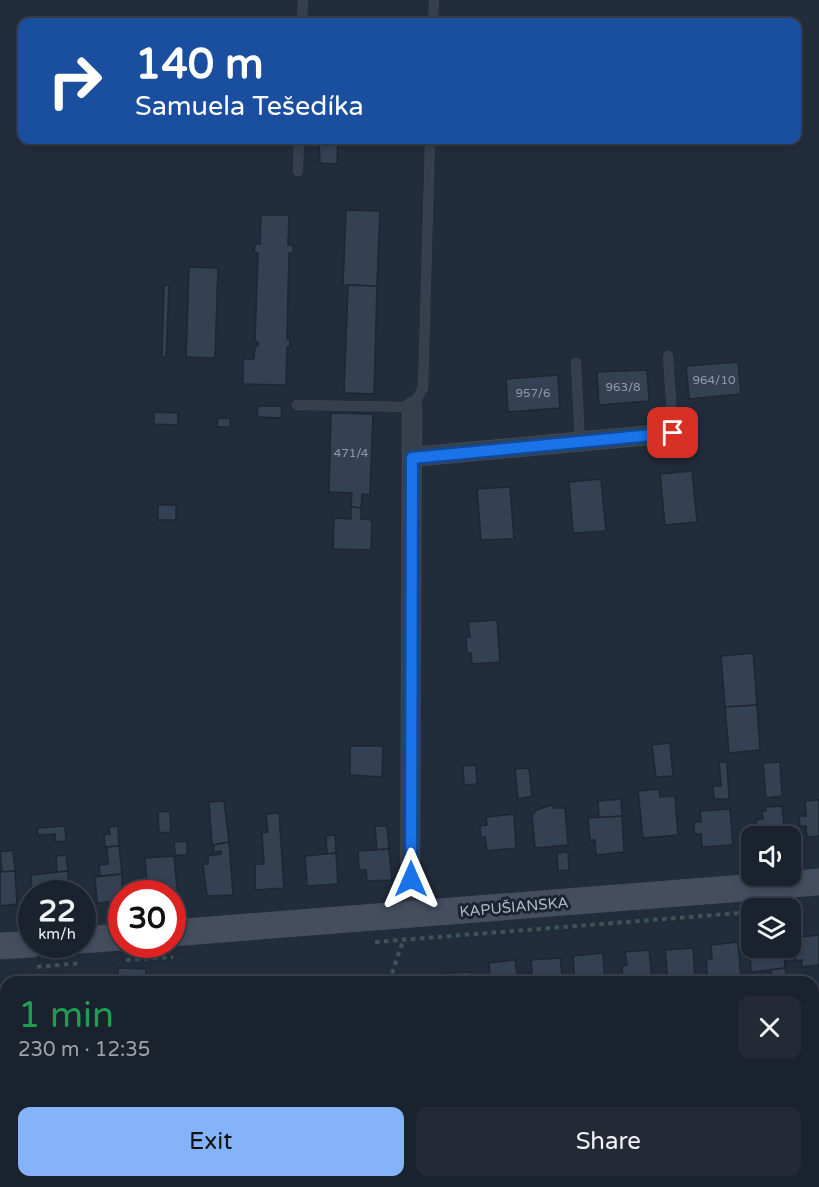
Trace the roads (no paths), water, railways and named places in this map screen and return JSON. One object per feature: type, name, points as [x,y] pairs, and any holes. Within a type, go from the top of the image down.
[{"type":"main road","name":"KAPUŠIANSKA","points":[[186,932],[819,882]]},
{"type":"main road","points":[[0,946],[18,945]]},
{"type":"street","points":[[410,914],[412,407]]},
{"type":"street","points":[[412,458],[673,433]]},
{"type":"lane","points":[[303,0],[303,18]]},
{"type":"lane","points":[[433,18],[434,0]]},
{"type":"lane","points":[[298,171],[299,144]]},
{"type":"lane","points":[[297,405],[412,407],[423,388],[430,144]]},
{"type":"lane","points":[[668,357],[673,433]]},
{"type":"lane","points":[[576,363],[580,442]]}]
